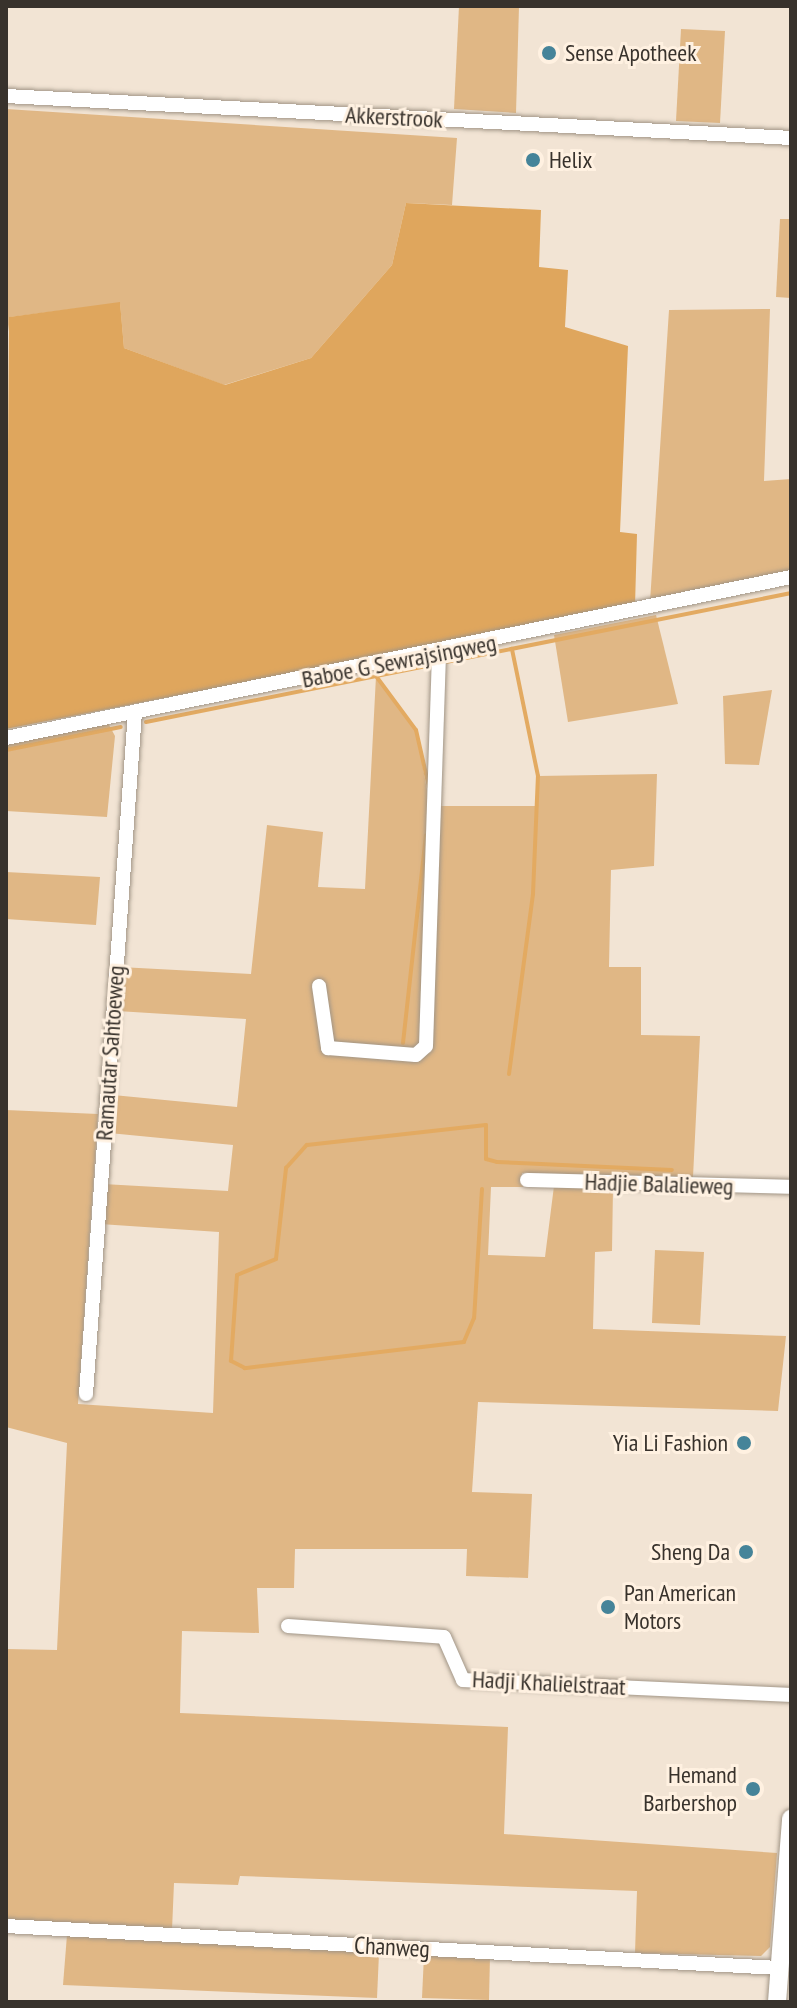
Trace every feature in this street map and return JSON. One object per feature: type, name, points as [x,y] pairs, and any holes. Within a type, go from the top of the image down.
[{"type":"main road","points":[[777,2002],[791,1819]]},
{"type":"street","name":"Akkerstrook","points":[[6,96],[788,138]]},
{"type":"street","name":"Baboe G Sewrajsingweg","points":[[6,738],[439,654],[791,577]]},
{"type":"street","points":[[319,986],[328,1048],[416,1055],[426,1046],[439,654]]},
{"type":"street","name":"Ramautar Sahtoeweg","points":[[86,1394],[135,712]]},
{"type":"street","name":"Hadjie Balalieweg","points":[[527,1180],[791,1187]]},
{"type":"street","name":"Hadji Khalielstraat","points":[[288,1626],[444,1637],[463,1680],[791,1695]]},
{"type":"street","name":"Chanweg","points":[[6,1926],[779,1968]]},
{"type":"shaded area","points":[[459,6],[519,6],[516,113],[454,109]]},
{"type":"shaded area","points":[[681,29],[725,31],[720,123],[676,121]]},
{"type":"shaded area","points":[[6,109],[457,138],[452,205],[406,203],[392,265],[311,358],[224,385],[124,348],[120,303],[10,317],[6,346]]},
{"type":"shaded area","points":[[406,203],[541,210],[539,267],[568,270],[565,327],[628,346],[620,532],[637,534],[635,606],[6,729],[9,317],[120,302],[124,348],[225,385],[311,358],[392,265]]},
{"type":"shaded area","points":[[780,219],[791,219],[791,298],[776,297]]},
{"type":"shaded area","points":[[770,309],[764,481],[791,479],[791,571],[650,602],[669,310]]},
{"type":"shaded area","points":[[656,615],[678,704],[568,722],[554,635]]},
{"type":"shaded area","points":[[376,676],[416,730],[430,806],[537,806],[538,776],[657,774],[654,866],[611,870],[609,967],[641,967],[641,1035],[700,1036],[693,1177],[522,1173],[523,1187],[491,1187],[488,1255],[545,1257],[554,1186],[613,1187],[612,1251],[595,1252],[593,1329],[786,1336],[778,1411],[478,1402],[472,1492],[532,1494],[528,1578],[466,1576],[467,1549],[295,1549],[294,1588],[257,1588],[259,1633],[182,1631],[180,1713],[508,1727],[504,1834],[777,1853],[770,1947],[761,1956],[635,1953],[637,1891],[240,1876],[238,1885],[174,1883],[172,1930],[6,1921],[6,1649],[57,1650],[67,1443],[6,1427],[6,1110],[98,1114],[78,1404],[213,1413],[219,1232],[100,1224],[103,1184],[228,1191],[233,1145],[109,1133],[113,1095],[237,1107],[246,1019],[117,1011],[120,967],[251,974],[267,825],[323,832],[318,887],[365,889]]},
{"type":"shaded area","points":[[772,690],[759,765],[725,764],[723,696]]},
{"type":"shaded area","points":[[108,723],[115,736],[107,817],[6,811],[6,745]]},
{"type":"shaded area","points":[[6,872],[100,877],[96,925],[6,919]]},
{"type":"shaded area","points":[[655,1250],[704,1252],[700,1325],[652,1323]]},
{"type":"shaded area","points":[[67,1935],[379,1953],[377,1998],[63,1985]]},
{"type":"shaded area","points":[[424,1955],[490,1956],[489,2000],[422,1998]]},
{"type":"waterway","points":[[446,662],[791,593]]},
{"type":"waterway","points":[[509,1074],[533,894],[538,776],[512,649]]},
{"type":"waterway","points":[[146,722],[431,665]]},
{"type":"waterway","points":[[376,676],[416,730],[429,787]]},
{"type":"waterway","points":[[6,750],[121,727]]},
{"type":"waterway","points":[[403,1043],[426,835]]},
{"type":"waterway","points":[[482,1189],[474,1318],[464,1342],[245,1368],[231,1361],[237,1275],[276,1259],[286,1168],[307,1145],[486,1125],[486,1159],[497,1162],[672,1170]]},
{"type":"place","name":"Sense Apotheek","points":[[549,53]]},
{"type":"place","name":"Helix","points":[[533,160]]},
{"type":"place","name":"Yia Li Fashion","points":[[744,1443]]},
{"type":"place","name":"Sheng Da","points":[[746,1552]]},
{"type":"place","name":"Pan American Motors","points":[[608,1607]]},
{"type":"place","name":"Hemand Barbershop","points":[[753,1789]]}]
